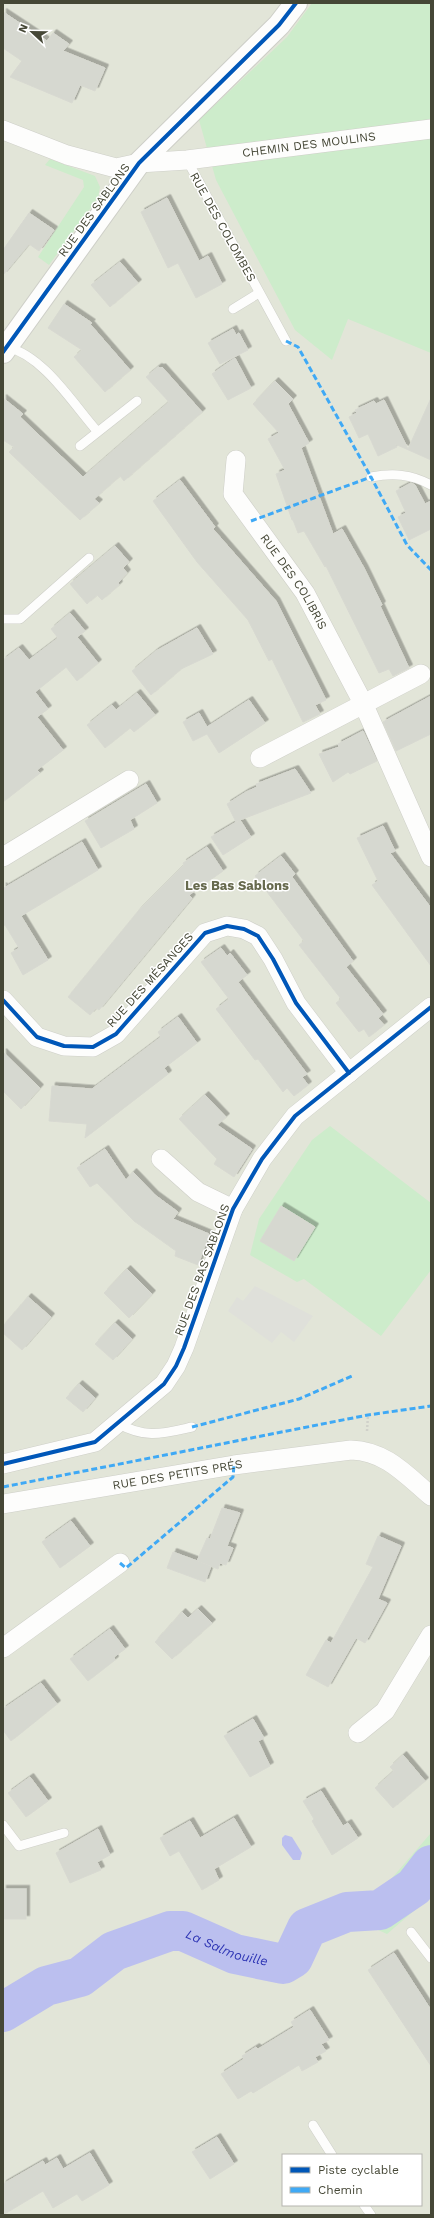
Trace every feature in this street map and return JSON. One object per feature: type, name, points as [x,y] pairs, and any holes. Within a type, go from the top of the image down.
[{"type":"street","name":"RUE DES SABLONS","points":[[5,350],[139,163],[279,26],[296,3]]},
{"type":"street","name":"CHEMIN DES MOULINS","points":[[187,160],[431,129]]},
{"type":"street","points":[[3,130],[96,164],[116,168],[139,163]]},
{"type":"street","name":"RUE DES SABLONS","points":[[139,163],[187,160]]},
{"type":"street","name":"RUE DES COLIBRIS","points":[[236,460],[233,494],[305,594],[363,703],[431,858]]},
{"type":"street","points":[[260,758],[421,674]]},
{"type":"street","points":[[3,858],[129,780]]},
{"type":"street","name":"RUE DES MÉSANGES","points":[[3,1000],[37,1037],[64,1046],[93,1047],[116,1034],[205,933],[227,926],[244,929],[258,936],[273,959],[296,1003],[349,1073]]},
{"type":"street","name":"RUE DES BAS SABLONS","points":[[3,1464],[95,1442],[164,1384],[176,1366],[233,1209],[262,1159],[296,1116],[431,1007]]},
{"type":"street","points":[[160,1159],[198,1192],[233,1209]]},
{"type":"street","name":"RUE DES PETITS PRÉS","points":[[3,1504],[234,1465],[354,1450],[369,1451],[385,1458],[431,1496]]},
{"type":"street","points":[[3,1648],[120,1563]]},
{"type":"street","points":[[358,1733],[385,1711],[431,1635]]},
{"type":"lane","name":"RUE DES COLOMBES","points":[[187,160],[286,341]]},
{"type":"lane","name":"RUE DES COLOMBES","points":[[233,309],[259,293]]},
{"type":"lane","points":[[5,350],[18,350],[64,388],[81,413],[97,431]]},
{"type":"lane","points":[[80,446],[97,431],[109,424],[138,401]]},
{"type":"lane","points":[[371,477],[384,475],[415,476],[431,485]]},
{"type":"lane","points":[[3,619],[20,619],[89,558]]},
{"type":"lane","points":[[117,1423],[134,1433],[162,1434],[192,1427]]},
{"type":"lane","points":[[3,1825],[19,1846],[64,1833]]},
{"type":"lane","points":[[411,1932],[431,1958]]},
{"type":"lane","points":[[313,2125],[331,2154]]},
{"type":"lane","points":[[365,2206],[370,2215]]},
{"type":"shaded area","points":[[3,3],[431,3],[431,2215],[3,2215]]},
{"type":"shaded area","points":[[255,1286],[313,1316],[294,1342],[281,1332],[272,1343],[228,1311],[237,1297],[243,1301]]},
{"type":"green space","points":[[312,3],[431,3],[431,353],[348,319],[332,360],[295,330],[216,180],[199,120],[287,37]]},
{"type":"green space","points":[[50,159],[95,176],[100,187],[98,198],[49,265],[38,257],[84,187],[83,180],[45,165]]},
{"type":"green space","points":[[330,1126],[431,1203],[431,1270],[381,1336],[304,1279],[297,1282],[250,1255],[259,1219],[312,1140]]},
{"type":"green space","points":[[431,1833],[431,1896],[387,1934],[365,1924],[367,1907]]},
{"type":"water","points":[[285,1835],[292,1837],[302,1853],[300,1860],[293,1860],[282,1845],[282,1838]]},
{"type":"building","points":[[3,12],[47,41],[53,33],[69,44],[63,51],[105,68],[95,91],[80,85],[72,103],[10,77],[22,61],[3,48]]},
{"type":"building","points":[[167,198],[199,261],[208,256],[222,284],[196,298],[178,263],[168,268],[141,212]]},
{"type":"building","points":[[29,213],[54,230],[39,251],[29,244],[3,275],[3,250]]},
{"type":"building","points":[[120,262],[138,283],[110,307],[91,285]]},
{"type":"building","points":[[64,304],[92,323],[90,324],[130,370],[105,392],[74,357],[82,350],[48,328]]},
{"type":"building","points":[[233,329],[236,335],[239,333],[248,350],[220,364],[208,343]]},
{"type":"building","points":[[235,358],[251,388],[228,400],[212,374]]},
{"type":"building","points":[[158,367],[162,367],[202,412],[124,481],[120,476],[94,499],[99,503],[80,520],[9,452],[14,447],[3,440],[3,398],[23,414],[20,417],[83,477],[169,402],[146,377]]},
{"type":"building","points":[[275,381],[293,399],[288,404],[309,443],[301,448],[333,534],[342,529],[364,568],[382,605],[380,606],[409,668],[393,676],[389,669],[379,673],[326,566],[325,567],[304,531],[298,533],[292,520],[276,474],[285,470],[268,439],[279,433],[253,404]]},
{"type":"building","points":[[431,398],[431,460],[395,444],[397,447],[378,456],[368,434],[359,438],[349,417],[357,413],[355,410],[374,401],[376,404],[384,400],[408,449]]},
{"type":"building","points":[[180,480],[215,527],[213,529],[276,601],[326,700],[315,705],[320,714],[303,722],[272,659],[269,661],[248,620],[197,562],[153,501]]},
{"type":"building","points":[[411,483],[415,485],[425,504],[431,501],[431,529],[409,540],[398,517],[406,513],[396,491]]},
{"type":"building","points":[[115,546],[129,562],[123,568],[127,573],[118,583],[119,585],[102,600],[97,595],[87,604],[70,584]]},
{"type":"building","points":[[70,613],[85,631],[77,637],[98,663],[77,681],[66,667],[35,692],[48,709],[37,717],[63,750],[37,770],[40,773],[3,802],[3,660],[19,648],[29,660],[58,638],[51,629]]},
{"type":"building","points":[[197,628],[213,654],[181,669],[151,695],[132,671],[156,651]]},
{"type":"building","points":[[137,693],[155,715],[134,732],[130,728],[105,748],[87,725],[112,705],[116,710]]},
{"type":"building","points":[[431,696],[431,734],[396,751],[383,722]]},
{"type":"building","points":[[249,700],[265,723],[219,753],[207,734],[193,741],[183,722],[199,713],[207,727]]},
{"type":"building","points":[[363,731],[377,761],[350,774],[348,772],[333,782],[319,754],[339,747],[338,744]]},
{"type":"building","points":[[295,769],[311,793],[240,820],[251,837],[223,855],[211,837],[238,821],[236,822],[227,804],[257,787],[256,784]]},
{"type":"building","points":[[146,784],[157,803],[130,820],[134,829],[101,848],[85,821]]},
{"type":"building","points":[[383,826],[395,851],[390,853],[431,908],[431,966],[372,885],[378,881],[357,838]]},
{"type":"building","points":[[82,842],[98,870],[21,916],[48,960],[23,975],[11,953],[19,948],[5,925],[3,926],[3,886],[4,888]]},
{"type":"building","points":[[207,847],[223,871],[189,895],[192,898],[99,1010],[96,1008],[90,1015],[68,997],[140,909],[184,865],[183,863]]},
{"type":"building","points":[[281,856],[295,874],[292,877],[353,961],[346,967],[383,1014],[378,1018],[384,1025],[369,1037],[364,1029],[359,1032],[336,1003],[341,999],[299,945],[304,941],[255,876]]},
{"type":"building","points":[[221,948],[227,956],[230,953],[247,975],[238,982],[307,1074],[302,1077],[308,1085],[294,1096],[287,1088],[283,1092],[258,1059],[255,1060],[216,1009],[229,999],[201,962]]},
{"type":"building","points":[[178,1017],[197,1043],[164,1068],[168,1074],[85,1138],[87,1124],[49,1121],[52,1086],[92,1089],[161,1037],[158,1032]]},
{"type":"building","points":[[3,1052],[40,1088],[21,1109],[3,1091]]},
{"type":"building","points":[[205,1095],[226,1117],[217,1125],[252,1149],[234,1177],[214,1164],[217,1159],[179,1119]]},
{"type":"building","points":[[105,1149],[126,1180],[133,1172],[155,1195],[178,1212],[173,1219],[209,1234],[198,1265],[175,1256],[176,1251],[134,1221],[97,1183],[90,1187],[77,1168]]},
{"type":"building","points":[[281,1206],[315,1227],[294,1261],[260,1241]]},
{"type":"building","points":[[127,1269],[152,1294],[129,1318],[104,1293]]},
{"type":"building","points":[[28,1297],[51,1317],[22,1350],[3,1333],[3,1326]]},
{"type":"building","points":[[115,1323],[132,1339],[113,1360],[95,1344]]},
{"type":"building","points":[[79,1384],[95,1398],[83,1412],[66,1398]]},
{"type":"building","points":[[222,1508],[240,1513],[227,1546],[233,1548],[226,1565],[220,1563],[218,1569],[197,1561],[207,1538],[210,1539]]},
{"type":"building","points":[[71,1521],[90,1546],[60,1568],[42,1542]]},
{"type":"building","points":[[378,1536],[401,1546],[378,1599],[387,1603],[365,1643],[356,1638],[328,1687],[306,1675],[326,1640],[331,1643],[373,1567],[366,1564]]},
{"type":"building","points":[[173,1552],[211,1566],[205,1582],[167,1568]]},
{"type":"building","points":[[198,1609],[212,1623],[172,1659],[155,1642],[182,1612],[188,1618]]},
{"type":"building","points":[[110,1629],[125,1649],[114,1657],[115,1660],[88,1681],[70,1659]]},
{"type":"building","points":[[41,1683],[57,1704],[11,1741],[3,1730],[3,1709]]},
{"type":"building","points":[[253,1719],[264,1738],[258,1741],[270,1766],[250,1777],[224,1736]]},
{"type":"building","points":[[403,1755],[425,1781],[393,1808],[375,1788],[394,1771],[390,1767]]},
{"type":"building","points":[[30,1777],[48,1801],[26,1817],[8,1793]]},
{"type":"building","points":[[321,1791],[343,1826],[348,1823],[358,1838],[332,1855],[312,1821],[314,1819],[303,1801]]},
{"type":"building","points":[[234,1818],[251,1847],[214,1869],[219,1880],[202,1890],[179,1851],[170,1856],[160,1838],[190,1821],[200,1838]]},
{"type":"building","points":[[98,1829],[110,1855],[97,1862],[101,1870],[70,1883],[56,1853]]},
{"type":"building","points":[[3,1889],[26,1889],[26,1919],[3,1919]]},
{"type":"building","points":[[394,1953],[431,2010],[431,2066],[368,1970]]},
{"type":"building","points":[[310,2010],[329,2040],[321,2044],[326,2051],[315,2057],[318,2062],[302,2071],[299,2065],[253,2093],[251,2091],[238,2099],[221,2074],[244,2059],[242,2056],[256,2047],[258,2049],[294,2027],[291,2022]]},
{"type":"building","points":[[217,2137],[234,2164],[210,2179],[192,2152]]},
{"type":"building","points":[[90,2153],[109,2185],[82,2201],[77,2194],[53,2208],[43,2191],[3,2215],[3,2184],[43,2161],[45,2165],[57,2158],[63,2169]]},
{"type":"waterway","name":"La Salmouille","points":[[3,2012],[46,1986],[80,1977],[114,1951],[170,1931],[183,1931],[235,1954],[283,1964],[293,1958],[307,1928],[347,1912],[380,1910],[414,1887],[431,1865]]},
{"type":"marked path","points":[[286,341],[298,347],[371,477]]},
{"type":"marked path","points":[[251,521],[371,477],[407,545],[431,570]]},
{"type":"marked path","points":[[192,1427],[299,1399],[352,1376]]},
{"type":"marked path","points":[[3,1487],[368,1415],[431,1406]]},
{"type":"marked path","points":[[120,1563],[126,1568],[233,1477],[234,1465]]},
{"type":"cycle path","points":[[3,352],[139,163],[279,25],[296,3]]},
{"type":"cycle path","points":[[3,1000],[37,1037],[64,1046],[93,1047],[116,1034],[205,933],[227,926],[244,929],[258,936],[273,959],[296,1003],[349,1073]]},
{"type":"cycle path","points":[[3,1464],[95,1442],[164,1384],[176,1366],[184,1348],[233,1209],[262,1159],[295,1116],[431,1007]]},
{"type":"district","name":"Les Bas Sablons","points":[[237,885]]}]
